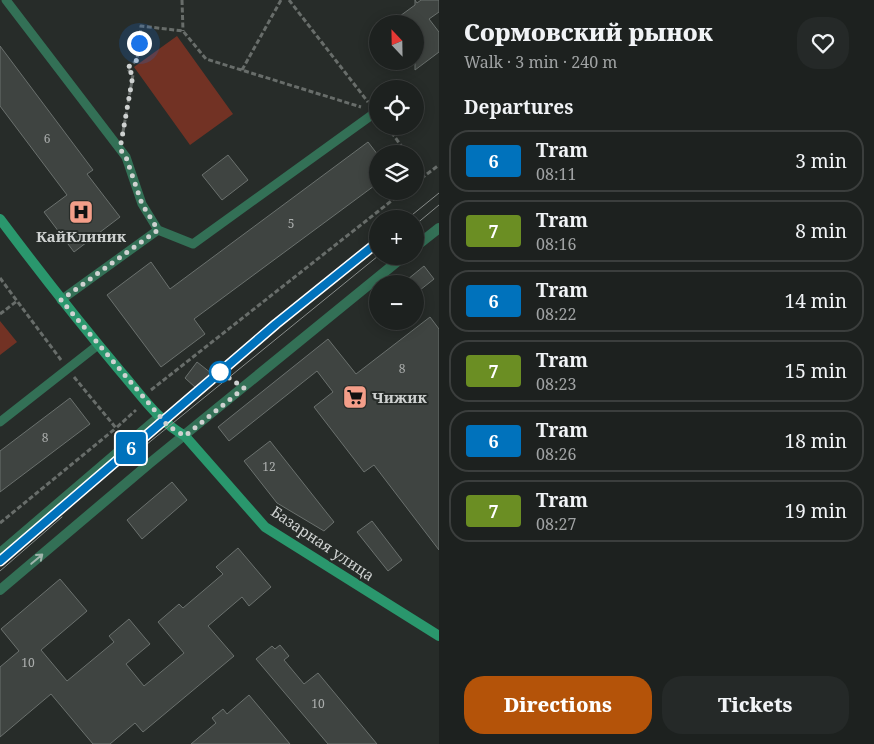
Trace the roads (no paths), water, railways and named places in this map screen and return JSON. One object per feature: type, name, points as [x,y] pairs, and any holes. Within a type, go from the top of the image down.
[{"type":"street","name":"Базарная улица","points":[[0,219],[61,300],[159,417],[168,426],[185,436],[266,527],[439,636]]},
{"type":"street","points":[[424,240],[439,228]]},
{"type":"street","points":[[0,590],[393,265]]},
{"type":"street","points":[[0,552],[159,417]]},
{"type":"lane","points":[[6,0],[126,157],[142,204],[158,230],[193,244],[369,117]]},
{"type":"lane","points":[[61,300],[158,230]]},
{"type":"lane","points":[[0,422],[98,344]]},
{"type":"tram line","points":[[418,210],[439,193]]},
{"type":"tram line","points":[[424,218],[439,205]]},
{"type":"tram line","points":[[0,561],[276,324],[369,249]]},
{"type":"tram line","name":"6","points":[[0,561],[276,324],[369,249]]},
{"type":"tram line","points":[[130,458],[369,263]]},
{"type":"tram line","points":[[0,571],[62,517]]},
{"type":"place","name":"КайКлиник","points":[[81,212]]},
{"type":"place","name":"Чижик","points":[[355,397]]}]
